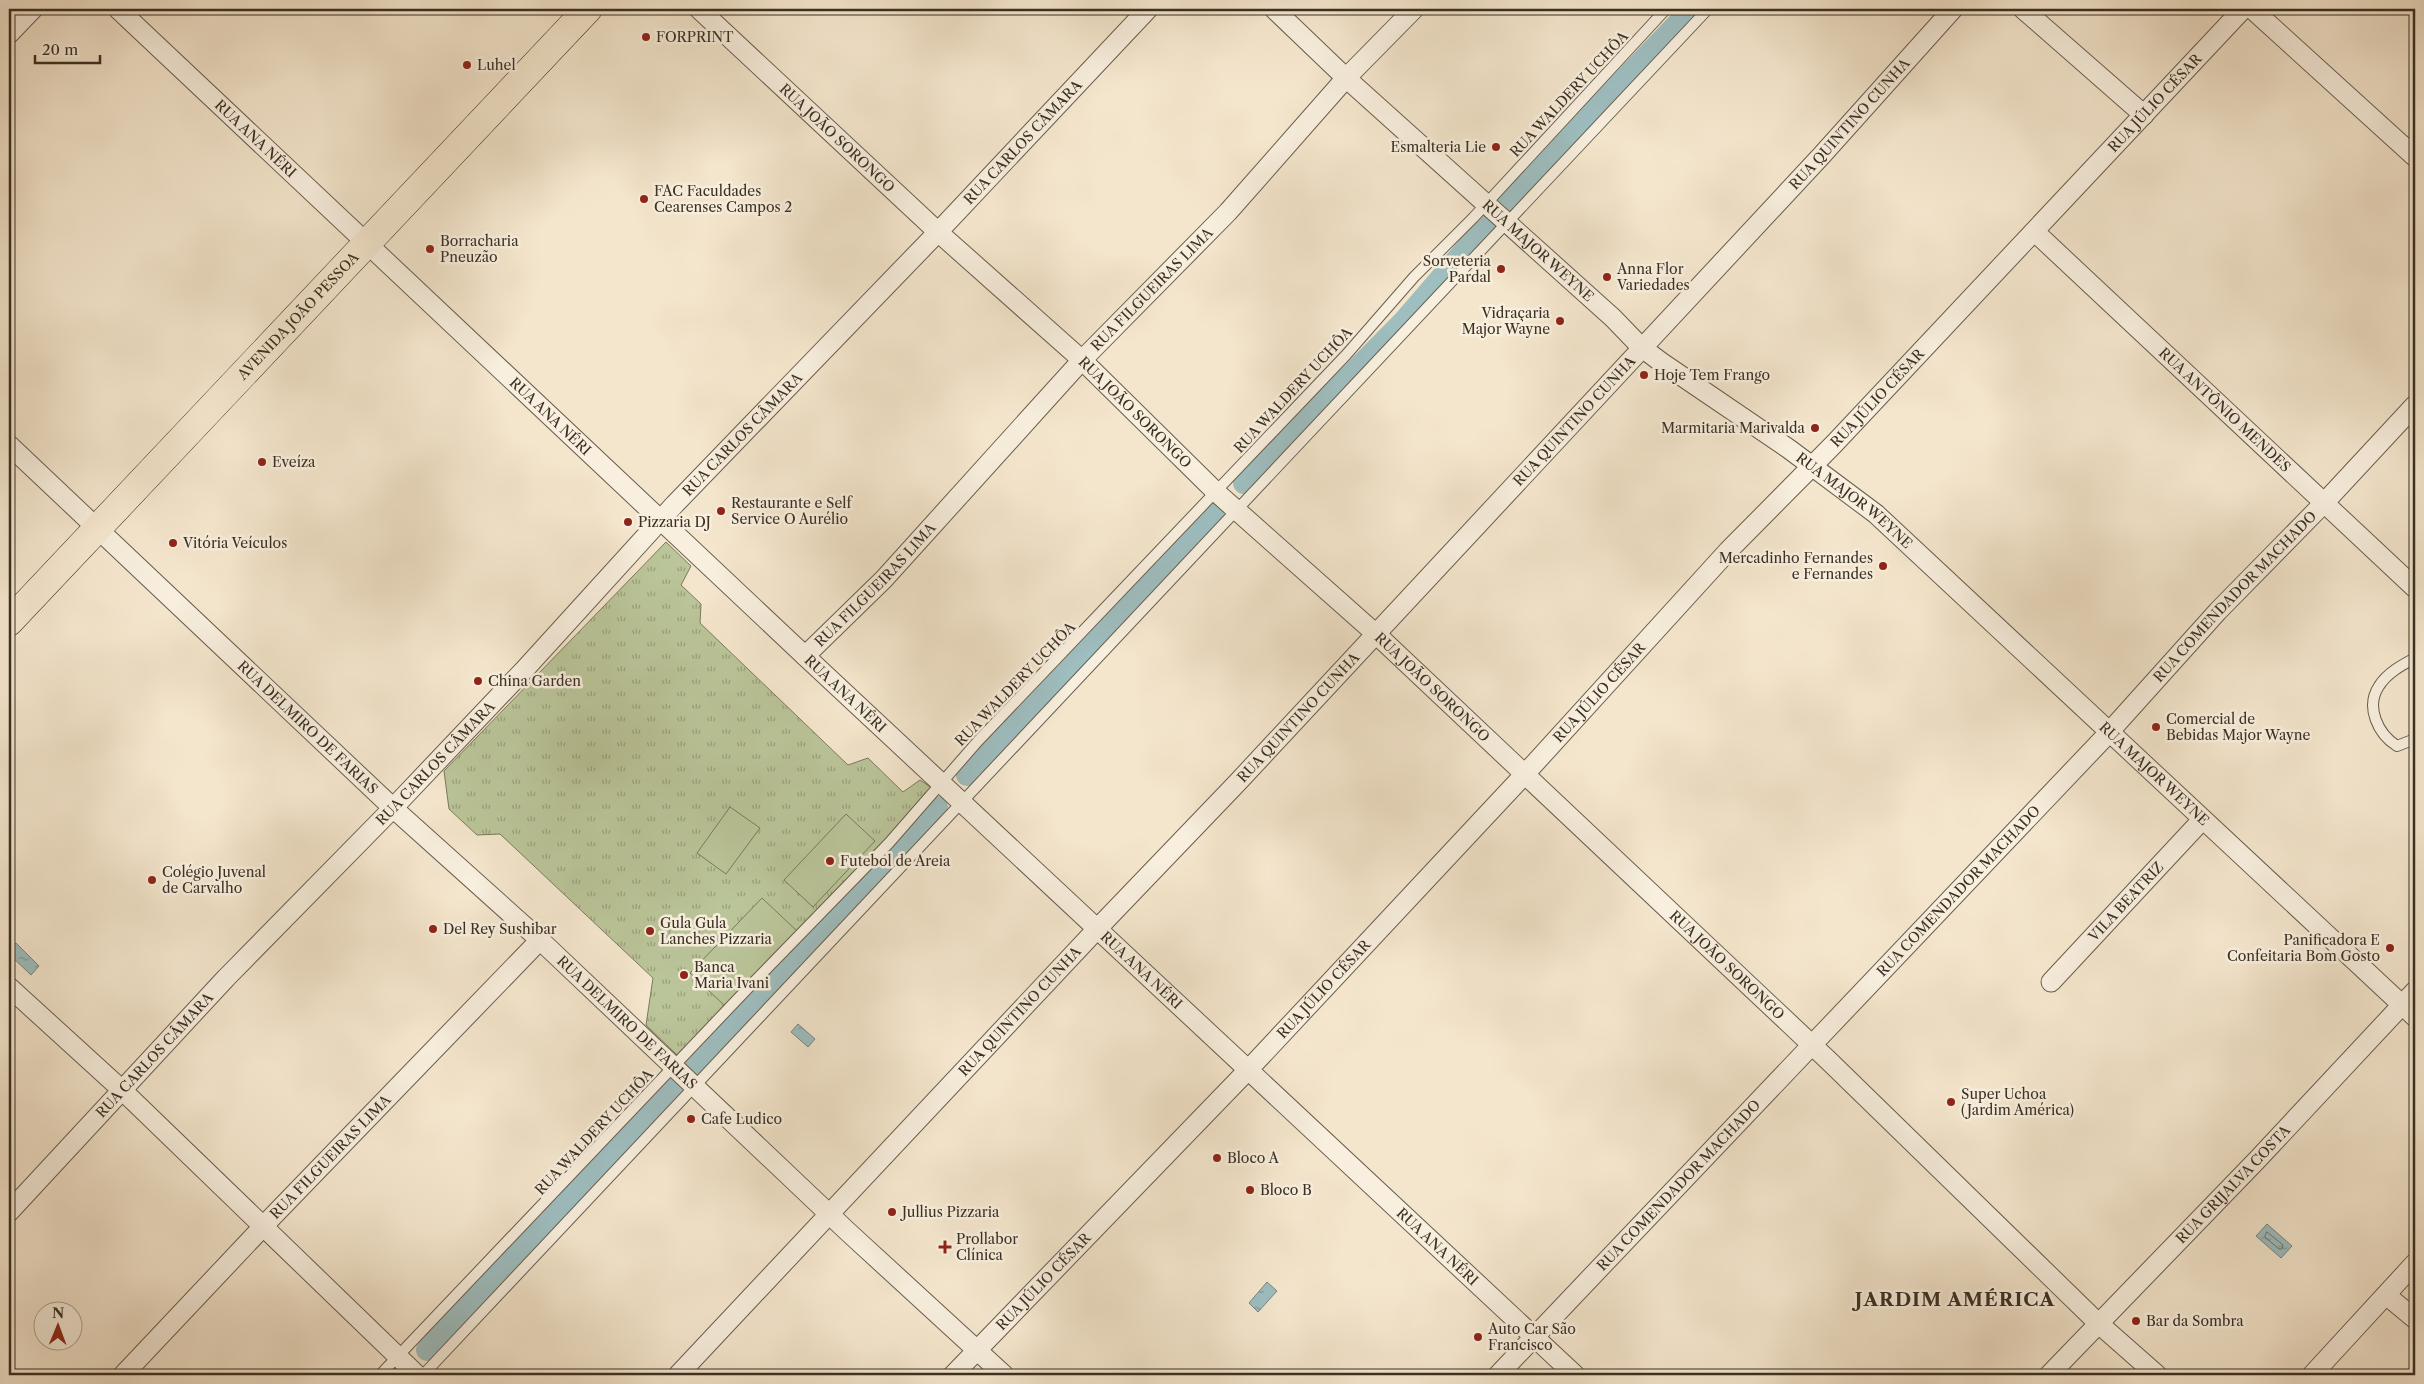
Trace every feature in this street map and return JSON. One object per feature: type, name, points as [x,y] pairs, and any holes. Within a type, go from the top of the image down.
[{"type":"main road","name":"AVENIDA JOÃO PESSOA","points":[[9,622],[588,9]]},
{"type":"street","points":[[9,34],[33,9]]},
{"type":"street","name":"RUA ANA NÉRI","points":[[118,9],[942,782],[961,802],[1575,1375]]},
{"type":"street","name":"RUA JOÃO SORONGO","points":[[699,9],[938,232],[1082,360],[1235,510],[1376,634],[1812,1045],[2098,1323],[2156,1375]]},
{"type":"street","name":"RUA CARLOS CÂMARA","points":[[9,1212],[272,930],[393,808],[526,669],[661,519],[938,232],[1148,9]]},
{"type":"street","name":"RUA MAJOR WEYNE","points":[[1274,9],[1346,78],[1487,203],[1641,347],[1812,466],[1876,514],[2409,1011]]},
{"type":"street","name":"RUA FILGUEIRAS LIMA","points":[[806,656],[898,564],[1082,360],[1228,212],[1346,78],[1414,9]]},
{"type":"street","name":"RUA QUINTINO CUNHA","points":[[678,1375],[1097,928],[1238,782],[1641,347],[1822,155],[1953,9]]},
{"type":"street","points":[[2023,9],[2144,115]]},
{"type":"street","name":"RUA JÚLIO CÉSAR","points":[[953,1375],[1248,1070],[1524,775],[1728,551],[1812,466],[2035,232],[2243,9]]},
{"type":"street","points":[[2252,9],[2415,158]]},
{"type":"street","name":"RUA ANTÔNIO MENDES","points":[[2035,232],[2415,588]]},
{"type":"street","name":"RUA COMENDADOR MACHADO","points":[[1498,1375],[2109,732],[2218,611],[2324,503],[2415,405]]},
{"type":"street","name":"RUA DELMIRO DE FARIAS","points":[[9,445],[393,808],[540,940],[830,1215],[1004,1375]]},
{"type":"street","name":"VILA BEATRIZ","points":[[2051,982],[2202,820]]},
{"type":"street","name":"RUA FILGUEIRAS LIMA","points":[[123,1375],[263,1226],[540,940]]},
{"type":"street","points":[[9,987],[122,1090],[417,1375]]},
{"type":"street","name":"RUA GRIJALVA COSTA","points":[[2049,1375],[2257,1160],[2409,1011],[2415,991]]},
{"type":"street","points":[[2312,1375],[2415,1263]]},
{"type":"street","points":[[2386,1295],[2415,1319]]},
{"type":"lane","name":"RUA WALDERY UCHÔA","points":[[380,1375],[889,843],[978,741],[1346,355],[1414,277],[1487,203],[1666,9]]},
{"type":"lane","points":[[423,1375],[1708,9]]},
{"type":"lane","points":[[2415,658],[2390,673],[2378,686],[2373,702],[2375,720],[2387,739],[2397,746],[2415,739]]},
{"type":"green space","points":[[666,542],[691,566],[681,585],[701,604],[700,623],[848,765],[868,758],[903,792],[920,780],[935,790],[677,1055],[646,1025],[653,978],[500,834],[477,835],[449,809],[444,771]]},
{"type":"green space","points":[[730,807],[760,828],[726,874],[697,853]]},
{"type":"green space","name":"Futebol de Areia","points":[[846,814],[875,841],[813,907],[784,880]]},
{"type":"green space","points":[[762,898],[797,931],[725,1006],[690,973]]},
{"type":"water","points":[[16,943],[39,966],[31,975],[9,954],[9,950]]},
{"type":"water","points":[[798,1024],[815,1039],[808,1047],[791,1032]]},
{"type":"water","points":[[2267,1224],[2292,1246],[2281,1258],[2256,1236]]},
{"type":"water","points":[[1267,1282],[1277,1291],[1258,1312],[1249,1303]]},
{"type":"waterway","points":[[1244,483],[1404,321],[1510,198],[1692,9]]},
{"type":"waterway","points":[[967,775],[1213,514]]},
{"type":"waterway","points":[[427,1350],[937,807]]},
{"type":"place","name":"FORPRINT","points":[[646,37]]},
{"type":"place","name":"Luhel","points":[[467,65]]},
{"type":"place","name":"Esmalteria Lie","points":[[1496,147]]},
{"type":"place","name":"FAC Faculdades Cearenses Campos 2","points":[[644,199]]},
{"type":"place","name":"Borracharia Pneuzão","points":[[430,249]]},
{"type":"place","name":"Sorveteria Pardal","points":[[1501,269]]},
{"type":"place","name":"Anna Flor Variedades","points":[[1607,277]]},
{"type":"place","name":"Vidraçaria Major Wayne","points":[[1560,321]]},
{"type":"place","name":"Hoje Tem Frango","points":[[1644,375]]},
{"type":"place","name":"Marmitaria Marivalda","points":[[1815,428]]},
{"type":"place","name":"Eveíza","points":[[262,462]]},
{"type":"place","name":"Restaurante e Self Service O Aurélio","points":[[721,511]]},
{"type":"place","name":"Pizzaria DJ","points":[[628,522]]},
{"type":"place","name":"Vitória Veículos","points":[[173,543]]},
{"type":"place","name":"Mercadinho Fernandes e Fernandes","points":[[1883,566]]},
{"type":"place","name":"China Garden","points":[[478,681]]},
{"type":"place","name":"Comercial de Bebidas Major Wayne","points":[[2156,727]]},
{"type":"place","name":"Futebol de Areia","points":[[830,861]]},
{"type":"place","name":"Colégio Juvenal de Carvalho","points":[[152,880]]},
{"type":"place","name":"Del Rey Sushibar","points":[[433,929]]},
{"type":"place","name":"Gula Gula Lanches Pizzaria","points":[[650,931]]},
{"type":"place","name":"Panificadora E Confeitaria Bom Gosto","points":[[2390,948]]},
{"type":"place","name":"Banca Maria Ivani","points":[[684,975]]},
{"type":"place","name":"Super Uchoa (Jardim América)","points":[[1951,1102]]},
{"type":"place","name":"Cafe Ludico","points":[[691,1119]]},
{"type":"place","name":"Bloco A","points":[[1217,1158]]},
{"type":"place","name":"Bloco B","points":[[1250,1190]]},
{"type":"place","name":"Jullius Pizzaria","points":[[892,1212]]},
{"type":"place","name":"Prollabor Clínica","points":[[945,1247]]},
{"type":"place","name":"Bar da Sombra","points":[[2136,1321]]},
{"type":"place","name":"Auto Car São Francisco","points":[[1478,1337]]},
{"type":"district","name":"JARDIM AMÉRICA","points":[[1955,1299]]}]
